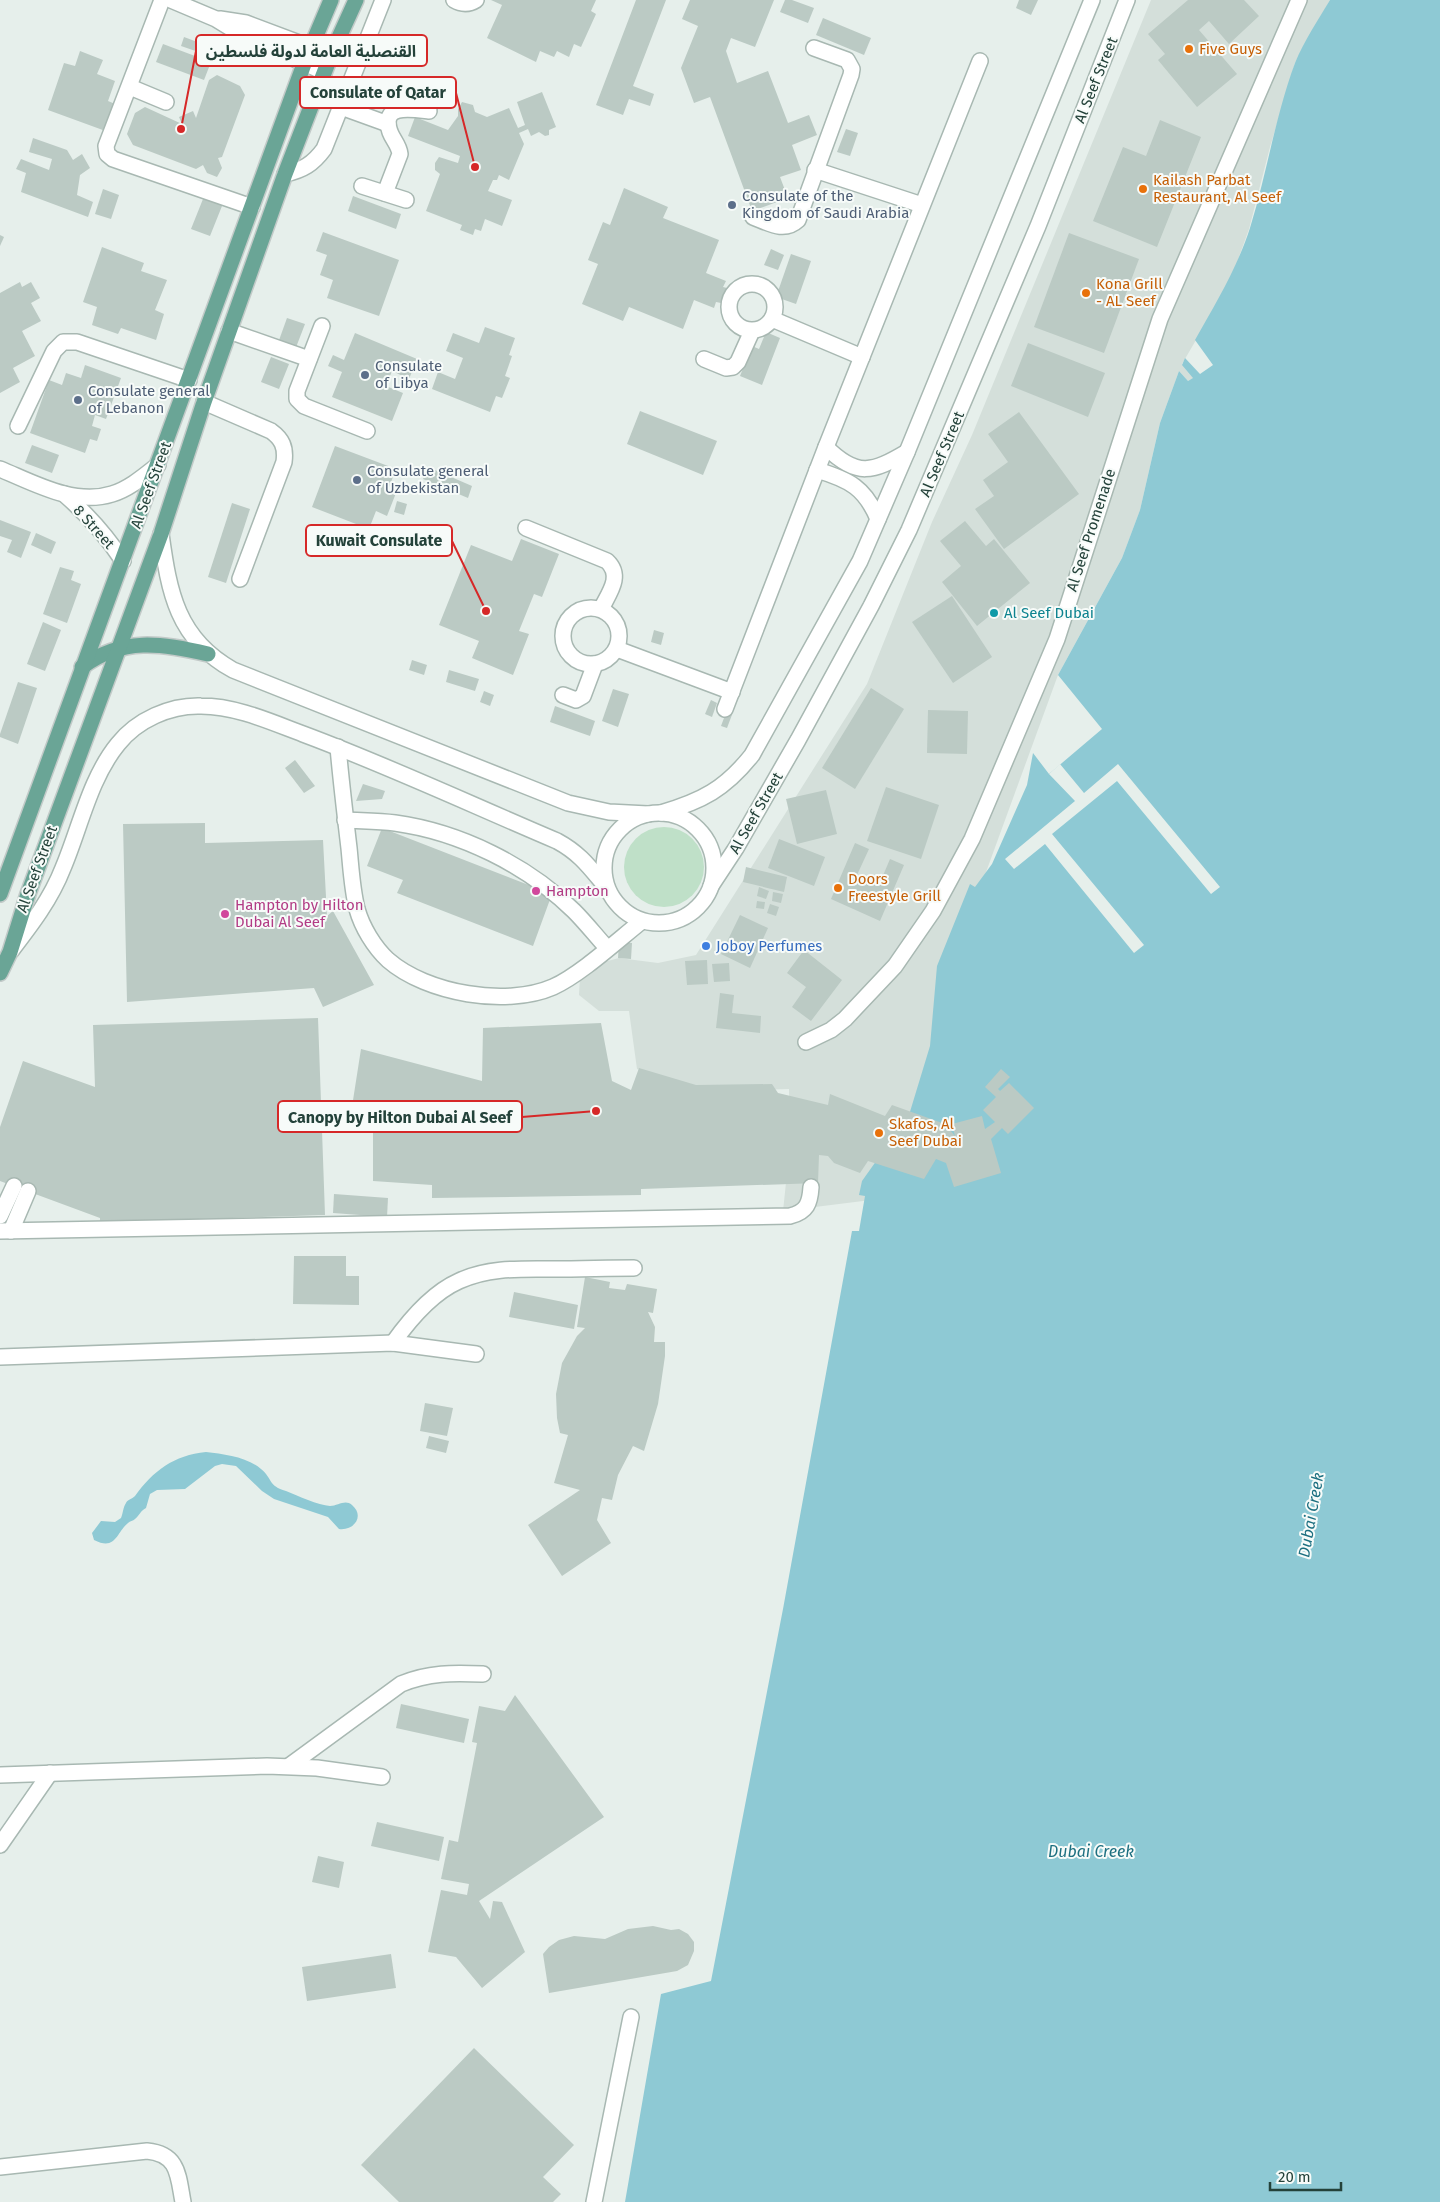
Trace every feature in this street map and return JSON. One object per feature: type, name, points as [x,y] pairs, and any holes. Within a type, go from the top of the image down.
[{"type":"main road","name":"Al Seef Street","points":[[0,894],[304,64],[332,0]]},
{"type":"main road","name":"Al Seef Street","points":[[0,974],[10,952],[28,894],[161,534],[204,402],[285,174],[324,72],[356,0]]},
{"type":"main road","points":[[82,667],[93,659],[118,648],[154,644],[208,654]]},
{"type":"street","points":[[162,0],[106,146],[110,157],[252,206]]},
{"type":"street","points":[[171,0],[216,19],[246,38],[324,72]]},
{"type":"street","points":[[285,174],[308,166],[324,149],[383,0]]},
{"type":"street","points":[[454,0],[460,4],[467,4],[476,0]]},
{"type":"street","name":"Al Seef Street","points":[[607,888],[604,875],[604,861],[607,848],[614,836],[629,822],[703,799],[722,787],[752,755],[842,594],[878,519],[907,452],[1092,0]]},
{"type":"street","name":"Al Seef Street","points":[[10,952],[53,891],[108,759],[118,744],[130,731],[163,712],[202,706],[225,709],[260,718],[338,747],[573,850],[586,862],[607,888],[615,902],[627,914],[642,921],[656,924],[670,923],[684,918],[696,910],[705,899],[711,886],[736,848],[798,740],[871,606],[909,530],[1038,226],[1127,0]]},
{"type":"street","name":"Al Seef Promenade","points":[[806,1042],[831,1030],[845,1019],[895,966],[933,911],[972,839],[1057,639],[1160,319],[1299,0]]},
{"type":"street","points":[[216,19],[246,23],[331,55]]},
{"type":"street","points":[[753,217],[780,227],[793,224],[798,220],[852,69],[847,60],[814,48]]},
{"type":"street","points":[[725,709],[817,470],[980,60]]},
{"type":"street","points":[[130,87],[166,102]]},
{"type":"street","points":[[341,107],[388,124]]},
{"type":"street","points":[[385,193],[400,154],[399,147],[390,133],[388,124],[390,116],[398,110],[429,111]]},
{"type":"street","points":[[815,170],[922,205]]},
{"type":"street","points":[[362,186],[406,200]]},
{"type":"street","points":[[752,284],[766,289],[775,303],[772,319],[760,329],[752,331],[737,326],[729,312],[731,296],[743,286],[752,284]]},
{"type":"street","points":[[772,319],[862,357]]},
{"type":"street","points":[[322,326],[296,395],[299,403],[367,431]]},
{"type":"street","points":[[229,331],[309,359]]},
{"type":"street","points":[[704,359],[726,368],[733,367],[738,362],[752,331]]},
{"type":"street","points":[[18,426],[54,351],[63,342],[77,342],[189,380]]},
{"type":"street","points":[[204,402],[271,431],[278,436],[285,452],[284,462],[240,579]]},
{"type":"street","points":[[826,448],[840,461],[854,468],[870,469],[886,465],[907,452]]},
{"type":"street","name":"8 Street","points":[[0,469],[64,494],[86,497],[112,494],[136,481],[158,465]]},
{"type":"street","points":[[817,470],[849,482],[859,489],[870,500],[878,519]]},
{"type":"street","name":"8 Street","points":[[64,494],[102,530],[122,561]]},
{"type":"street","points":[[526,528],[607,561],[612,565],[616,576],[601,609]]},
{"type":"street","name":"Al Seef Street","points":[[161,534],[168,581],[176,608],[194,638],[208,654],[233,670],[560,800],[589,809],[628,814],[655,813],[676,816],[689,822],[700,831],[708,844],[713,857],[714,872],[711,886]]},
{"type":"street","points":[[582,609],[601,609],[616,621],[620,640],[617,649],[604,662],[586,664],[577,661],[570,655],[563,638],[568,620],[574,613],[582,609]]},
{"type":"street","points":[[617,649],[732,692]]},
{"type":"street","points":[[564,696],[576,700],[581,698],[595,664]]},
{"type":"street","points":[[338,747],[345,820],[357,909],[369,937],[388,960],[413,975],[440,987],[468,994],[520,996],[538,992],[556,986],[642,921]]},
{"type":"street","points":[[345,820],[396,823],[444,835],[491,853],[534,879],[574,910],[607,948]]},
{"type":"street","points":[[0,1216],[14,1186]]},
{"type":"street","points":[[28,1191],[6,1231],[790,1216],[802,1212],[807,1207],[810,1201],[811,1187]]},
{"type":"street","points":[[393,1343],[406,1326],[437,1294],[458,1281],[482,1273],[507,1270],[634,1268]]},
{"type":"street","points":[[0,1357],[393,1343],[476,1354]]},
{"type":"street","points":[[289,1766],[401,1684],[433,1674],[483,1674]]},
{"type":"street","points":[[0,1775],[289,1766],[345,1771],[382,1777]]},
{"type":"street","points":[[0,1845],[50,1773]]},
{"type":"street","points":[[594,2202],[631,2017]]},
{"type":"street","points":[[0,2167],[148,2151],[159,2152],[169,2158],[176,2168],[183,2202]]},
{"type":"shaded area","name":"Al Seef Dubai","points":[[1151,0],[1330,0],[1295,63],[1270,147],[1249,229],[1235,268],[1220,299],[1182,364],[1194,378],[1188,381],[1179,371],[1160,423],[1140,510],[1122,558],[1058,675],[951,968],[1007,1183],[783,1211],[790,1145],[789,1089],[710,1091],[637,1069],[629,1011],[599,1011],[579,995],[580,977],[604,962],[619,958],[658,963],[696,955],[867,684],[932,522],[972,435]]},
{"type":"green space","points":[[664,827],[679,830],[692,839],[701,852],[704,867],[701,882],[692,895],[679,904],[664,907],[649,904],[636,895],[627,882],[624,867],[627,852],[636,839],[649,830]]},
{"type":"water","name":"Dubai Creek","points":[[1330,0],[1440,0],[1440,2202],[625,2202],[661,1994],[711,1981],[783,1609],[852,1231],[859,1231],[865,1196],[859,1195],[862,1181],[909,1115],[930,1046],[937,966],[970,884],[975,887],[992,864],[1027,785],[1033,753],[1049,774],[1102,729],[1058,675],[1122,558],[1140,510],[1160,423],[1179,371],[1188,381],[1193,378],[1182,365],[1185,358],[1200,374],[1213,365],[1195,340],[1226,285],[1245,243],[1288,83],[1295,63],[1307,39]]},
{"type":"water","points":[[206,1452],[228,1455],[249,1462],[261,1469],[276,1487],[308,1500],[330,1506],[349,1503],[356,1509],[358,1518],[349,1528],[339,1529],[328,1517],[274,1499],[262,1491],[236,1466],[222,1464],[215,1466],[185,1489],[157,1490],[150,1494],[146,1508],[142,1510],[137,1518],[124,1527],[115,1539],[107,1543],[94,1540],[92,1533],[101,1521],[115,1522],[121,1518],[127,1502],[157,1472],[174,1461]]},
{"type":"pier","points":[[1060,764],[1084,793],[1118,764],[1220,887],[1211,894],[1117,781],[1052,834],[1144,945],[1134,953],[1045,844],[1014,869],[1005,859],[1075,801],[1049,774]]},
{"type":"building","points":[[491,0],[596,0],[591,11],[596,14],[581,47],[574,44],[569,57],[557,51],[554,57],[540,51],[536,62],[487,38],[502,5]]},
{"type":"building","points":[[636,0],[666,0],[633,86],[654,94],[650,106],[629,99],[623,115],[596,105]]},
{"type":"building","points":[[690,0],[774,0],[755,47],[731,38],[726,51],[737,83],[768,71],[788,123],[809,115],[817,135],[792,145],[801,170],[780,177],[788,198],[752,211],[710,97],[694,103],[681,68],[698,26],[682,19]]},
{"type":"building","points":[[785,0],[792,0],[814,8],[808,23],[780,12]]},
{"type":"building","points":[[1019,0],[1038,0],[1031,15],[1016,8]]},
{"type":"building","name":"Five Guys","points":[[1188,0],[1244,0],[1259,16],[1229,44],[1209,21],[1199,30],[1237,74],[1197,107],[1158,60],[1165,54],[1148,34]]},
{"type":"building","points":[[823,18],[871,38],[864,55],[816,35]]},
{"type":"building","points":[[184,37],[216,49],[213,57],[181,46]]},
{"type":"building","points":[[163,44],[211,62],[204,80],[156,62]]},
{"type":"building","points":[[80,51],[103,60],[97,74],[115,81],[108,101],[120,106],[111,133],[48,110],[64,63],[75,66]]},
{"type":"building","points":[[217,75],[240,86],[245,95],[222,157],[218,158],[222,168],[217,177],[207,173],[203,165],[196,169],[133,145],[127,134],[135,113],[145,107],[182,124],[179,117],[193,111],[196,118],[209,80]]},
{"type":"building","points":[[542,92],[556,127],[549,130],[549,135],[545,136],[539,132],[531,136],[528,129],[519,133],[524,144],[509,180],[499,175],[497,180],[493,180],[488,191],[512,200],[502,226],[485,219],[481,231],[475,229],[473,235],[460,230],[462,225],[426,211],[440,174],[435,170],[435,163],[439,157],[458,163],[460,156],[408,136],[415,117],[448,130],[458,116],[458,109],[462,102],[473,105],[475,112],[487,117],[509,108],[518,128],[525,125],[517,102]]},
{"type":"building","name":"Kailash Parbat Restaurant, Al Seef","points":[[1160,120],[1201,137],[1157,247],[1093,221],[1123,147],[1146,156]]},
{"type":"building","points":[[846,129],[858,133],[850,156],[837,152]]},
{"type":"building","points":[[33,138],[67,150],[73,160],[82,154],[90,168],[80,175],[77,195],[93,202],[88,217],[21,192],[26,173],[16,169],[21,159],[49,170],[52,159],[29,152]]},
{"type":"building","points":[[624,188],[668,207],[663,218],[719,240],[706,273],[726,281],[723,287],[727,288],[721,303],[716,302],[714,308],[694,300],[683,329],[629,307],[623,321],[582,304],[598,264],[588,260],[603,222],[610,225]]},
{"type":"building","points":[[103,189],[119,195],[111,219],[95,214]]},
{"type":"building","points":[[205,194],[224,201],[210,236],[191,229]]},
{"type":"building","points":[[353,196],[401,214],[396,229],[348,211]]},
{"type":"building","points":[[323,232],[399,260],[379,316],[327,298],[333,280],[320,275],[327,255],[316,251]]},
{"type":"building","name":"Kona Grill - AL Seef","points":[[1069,233],[1139,259],[1104,353],[1034,327]]},
{"type":"building","points":[[0,235],[4,237],[0,246]]},
{"type":"building","points":[[102,247],[144,263],[141,271],[167,280],[155,310],[164,314],[156,340],[121,328],[118,334],[92,325],[97,307],[83,302]]},
{"type":"building","points":[[771,249],[784,255],[778,270],[764,265]]},
{"type":"building","points":[[791,254],[811,261],[796,304],[776,297]]},
{"type":"building","points":[[20,282],[22,287],[31,282],[40,298],[31,303],[41,321],[22,331],[35,356],[13,368],[20,382],[0,393],[0,293]]},
{"type":"building","points":[[287,318],[305,324],[295,350],[278,343]]},
{"type":"building","points":[[485,327],[515,338],[509,355],[512,356],[505,376],[510,378],[502,398],[496,396],[490,412],[432,389],[438,372],[455,379],[463,358],[446,351],[453,333],[479,343]]},
{"type":"building","points":[[766,332],[780,338],[762,385],[740,376],[752,346],[759,349]]},
{"type":"building","name":"Consulate of Libya","points":[[355,333],[417,359],[409,379],[392,371],[386,386],[403,393],[392,421],[332,397],[342,372],[328,366],[333,355],[344,360]]},
{"type":"building","points":[[1028,343],[1105,373],[1088,417],[1011,386]]},
{"type":"building","points":[[271,357],[289,364],[279,389],[261,382]]},
{"type":"building","name":"Consulate general of Lebanon","points":[[85,365],[121,378],[106,419],[95,415],[92,426],[101,429],[97,441],[90,439],[85,453],[30,433],[49,380],[62,385],[66,373],[81,378]]},
{"type":"building","points":[[640,411],[717,441],[703,475],[627,444]]},
{"type":"building","points":[[1019,412],[1079,494],[1004,549],[975,509],[994,496],[983,480],[1008,462],[988,434]]},
{"type":"building","points":[[32,445],[59,455],[52,473],[25,463]]},
{"type":"building","name":"Consulate general of Uzbekistan","points":[[335,446],[396,469],[388,490],[396,493],[387,516],[376,511],[369,529],[312,507]]},
{"type":"building","points":[[428,467],[472,486],[468,498],[423,479]]},
{"type":"building","points":[[397,501],[407,504],[404,515],[394,512]]},
{"type":"building","points":[[232,503],[250,509],[226,583],[208,577]]},
{"type":"building","points":[[0,520],[31,532],[21,558],[7,552],[12,540],[0,536]]},
{"type":"building","points":[[965,521],[986,546],[994,539],[1030,583],[977,626],[942,582],[961,566],[940,541]]},
{"type":"building","points":[[36,533],[56,542],[51,554],[31,545]]},
{"type":"building","points":[[521,539],[559,554],[542,597],[534,594],[519,631],[529,634],[513,675],[472,658],[479,641],[439,625],[471,545],[512,561]]},
{"type":"building","points":[[60,567],[74,571],[71,580],[81,584],[67,623],[43,614]]},
{"type":"building","points":[[952,596],[992,657],[953,683],[912,622]]},
{"type":"building","points":[[43,622],[61,630],[45,671],[27,664]]},
{"type":"building","points":[[654,630],[664,633],[661,645],[651,642]]},
{"type":"building","points":[[412,660],[427,665],[424,675],[409,670]]},
{"type":"building","points":[[449,670],[479,679],[475,691],[446,682]]},
{"type":"building","points":[[18,682],[37,688],[18,744],[0,737],[0,734]]},
{"type":"building","points":[[871,688],[904,709],[855,789],[822,768]]},
{"type":"building","points":[[613,689],[629,694],[618,727],[602,721]]},
{"type":"building","points":[[484,691],[494,695],[490,706],[480,702]]},
{"type":"building","points":[[711,700],[717,703],[712,717],[705,714]]},
{"type":"building","points":[[555,706],[595,721],[590,736],[550,722]]},
{"type":"building","points":[[727,710],[733,712],[727,728],[721,726]]},
{"type":"building","points":[[928,710],[968,711],[967,754],[927,753]]},
{"type":"building","points":[[295,760],[315,786],[304,793],[285,768]]},
{"type":"building","points":[[363,784],[385,791],[382,799],[356,801]]},
{"type":"building","points":[[886,787],[939,805],[921,859],[867,841]]},
{"type":"building","points":[[826,790],[837,834],[797,844],[786,799]]},
{"type":"building","name":"Hampton by Hilton Dubai Al Seef","points":[[205,823],[205,843],[323,840],[327,916],[333,911],[374,985],[323,1007],[314,988],[127,1002],[123,824]]},
{"type":"building","points":[[382,828],[552,894],[533,946],[397,893],[403,880],[367,866]]},
{"type":"building","points":[[779,839],[825,857],[814,886],[768,868]]},
{"type":"building","points":[[855,843],[869,849],[857,875],[879,885],[890,859],[904,865],[880,921],[831,899]]},
{"type":"building","points":[[746,867],[787,877],[784,892],[743,882]]},
{"type":"building","points":[[759,887],[769,891],[766,899],[757,896]]},
{"type":"building","points":[[773,892],[783,894],[781,903],[772,901]]},
{"type":"building","points":[[757,901],[765,902],[764,909],[756,908]]},
{"type":"building","points":[[770,904],[779,907],[776,916],[767,913]]},
{"type":"building","points":[[740,915],[768,928],[750,968],[721,954]]},
{"type":"building","points":[[619,942],[632,943],[631,959],[618,958]]},
{"type":"building","points":[[804,950],[842,980],[811,1021],[792,1007],[806,987],[787,973]]},
{"type":"building","points":[[707,960],[708,984],[687,985],[685,961]]},
{"type":"building","points":[[729,963],[730,981],[714,982],[712,964]]},
{"type":"building","points":[[720,993],[734,995],[732,1013],[761,1016],[760,1033],[716,1028]]},
{"type":"building","points":[[318,1018],[325,1215],[100,1222],[100,1218],[0,1181],[0,1127],[23,1061],[95,1087],[93,1025]]},
{"type":"building","points":[[601,1023],[612,1081],[631,1090],[639,1068],[696,1085],[772,1084],[778,1093],[828,1105],[830,1094],[885,1116],[892,1105],[945,1124],[955,1136],[952,1124],[982,1116],[985,1129],[995,1122],[983,1110],[996,1097],[985,1087],[1001,1069],[1010,1077],[998,1089],[1000,1091],[1009,1083],[1034,1108],[1008,1134],[1002,1128],[991,1139],[1001,1173],[954,1187],[946,1163],[936,1159],[924,1179],[868,1161],[860,1173],[834,1163],[828,1156],[819,1155],[818,1183],[641,1189],[641,1195],[432,1198],[432,1185],[373,1181],[373,1122],[351,1113],[361,1049],[482,1081],[483,1028]]},
{"type":"building","points":[[334,1194],[388,1198],[387,1217],[333,1213]]},
{"type":"building","points":[[294,1256],[346,1256],[346,1276],[359,1276],[359,1305],[293,1304]]},
{"type":"building","points":[[585,1277],[610,1282],[609,1288],[625,1290],[627,1284],[657,1289],[653,1313],[648,1312],[655,1327],[654,1342],[665,1342],[665,1356],[658,1404],[644,1451],[633,1446],[618,1475],[612,1500],[602,1498],[597,1520],[611,1543],[562,1576],[528,1525],[580,1490],[554,1483],[568,1435],[560,1433],[556,1394],[562,1363],[577,1336],[585,1328],[577,1327]]},
{"type":"building","points":[[514,1292],[578,1305],[574,1329],[509,1317]]},
{"type":"building","points":[[425,1403],[453,1408],[447,1436],[420,1431]]},
{"type":"building","points":[[429,1436],[449,1441],[446,1453],[426,1448]]},
{"type":"building","points":[[515,1695],[604,1817],[479,1901],[490,1919],[493,1901],[502,1902],[525,1952],[482,1988],[456,1957],[428,1952],[441,1890],[467,1895],[469,1884],[441,1879],[449,1840],[458,1842],[477,1743],[472,1742],[479,1706],[505,1711]]},
{"type":"building","points":[[401,1704],[469,1719],[464,1743],[396,1728]]},
{"type":"building","points":[[377,1822],[444,1837],[439,1861],[371,1846]]},
{"type":"building","points":[[318,1856],[344,1862],[339,1888],[312,1882]]},
{"type":"building","points":[[653,1926],[671,1930],[679,1929],[688,1934],[694,1942],[694,1951],[688,1965],[677,1971],[549,1993],[543,1954],[559,1940],[574,1936],[605,1939],[628,1929]]},
{"type":"building","points":[[391,1954],[396,1988],[307,2001],[302,1967]]},
{"type":"building","points":[[474,2048],[574,2145],[543,2177],[561,2194],[553,2202],[399,2202],[361,2165]]},
{"type":"place","name":"Five Guys","points":[[1189,49]]},
{"type":"place","name":"القنصلية العامة لدولة فلسطين","points":[[181,129]]},
{"type":"place","name":"Consulate of Qatar","points":[[475,167]]},
{"type":"place","name":"Kailash Parbat Restaurant, Al Seef","points":[[1143,189]]},
{"type":"place","name":"Consulate of the Kingdom of Saudi Arabia","points":[[732,205]]},
{"type":"place","name":"Kona Grill - AL Seef","points":[[1086,293]]},
{"type":"place","name":"Consulate of Libya","points":[[365,375]]},
{"type":"place","name":"Consulate general of Lebanon","points":[[78,400]]},
{"type":"place","name":"Consulate general of Uzbekistan","points":[[357,480]]},
{"type":"place","name":"Kuwait Consulate","points":[[486,611]]},
{"type":"place","name":"Al Seef Dubai","points":[[994,613]]},
{"type":"place","name":"Doors Freestyle Grill","points":[[838,888]]},
{"type":"place","name":"Hampton","points":[[536,891]]},
{"type":"place","name":"Hampton by Hilton Dubai Al Seef","points":[[225,914]]},
{"type":"place","name":"Joboy Perfumes","points":[[706,946]]},
{"type":"place","name":"Canopy by Hilton Dubai Al Seef","points":[[596,1111]]},
{"type":"place","name":"Skafos, Al Seef Dubai","points":[[879,1133]]}]
